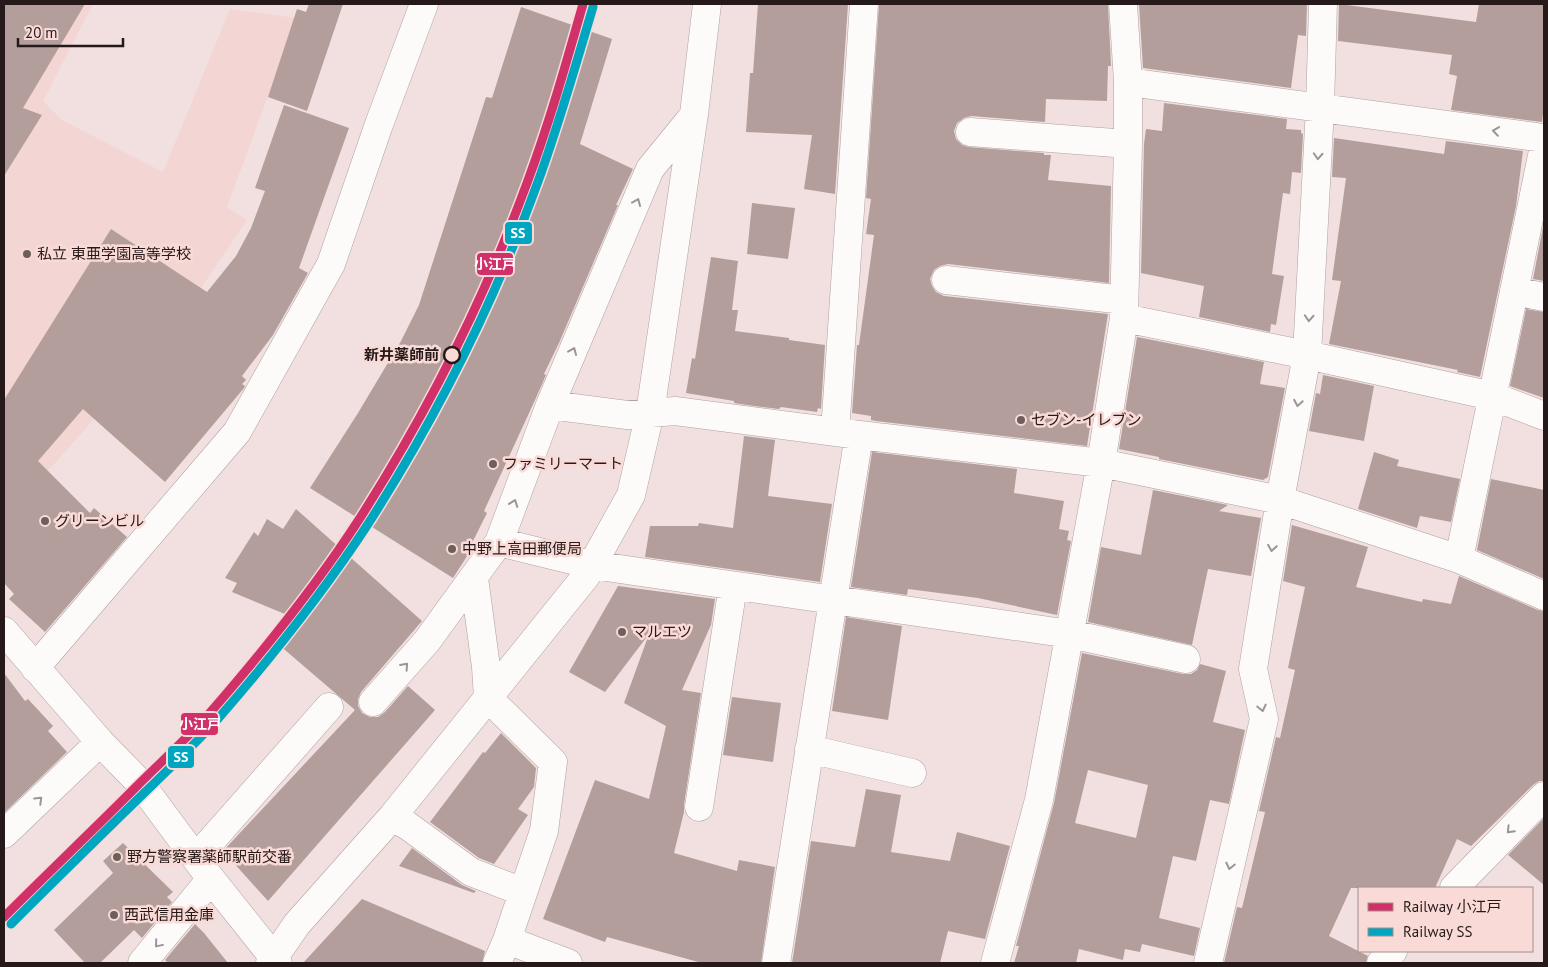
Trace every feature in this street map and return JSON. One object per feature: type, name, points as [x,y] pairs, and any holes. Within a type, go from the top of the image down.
[{"type":"street","points":[[36,668],[237,432],[330,264],[424,4]]},
{"type":"street","points":[[4,631],[100,742],[140,783],[211,880],[274,961],[297,924],[392,817],[586,576],[631,495],[650,412],[694,114],[706,4]]},
{"type":"street","points":[[776,963],[833,600],[847,433],[864,4]]},
{"type":"street","points":[[995,963],[1039,800],[1101,463],[1124,309],[1128,82],[1123,4]]},
{"type":"street","points":[[1208,963],[1264,719],[1253,668],[1280,500],[1307,355],[1320,107],[1323,4]]},
{"type":"street","points":[[1128,82],[1544,138]]},
{"type":"street","points":[[373,702],[428,641],[499,542],[550,405],[650,169],[694,114]]},
{"type":"street","points":[[970,132],[1128,144]]},
{"type":"street","points":[[1459,558],[1544,146]]},
{"type":"street","points":[[946,280],[1124,309],[1307,355],[1492,396],[1544,416]]},
{"type":"street","points":[[1514,291],[1544,297]]},
{"type":"street","points":[[550,405],[627,415],[675,411],[1101,463],[1280,500],[1459,558],[1544,596]]},
{"type":"street","points":[[499,542],[592,565],[1070,634],[1186,659]]},
{"type":"street","points":[[474,578],[486,667],[488,698],[553,762],[544,831],[502,952],[568,963]]},
{"type":"street","points":[[699,807],[733,586]]},
{"type":"street","points":[[196,858],[329,707]]},
{"type":"street","points":[[4,834],[100,742]]},
{"type":"street","points":[[809,749],[912,773]]},
{"type":"street","points":[[1455,887],[1544,796]]},
{"type":"street","points":[[392,817],[408,826],[471,872],[524,892]]},
{"type":"street","points":[[142,963],[211,880]]},
{"type":"street","points":[[1381,963],[1392,952]]},
{"type":"shaded area","points":[[4,4],[93,4],[43,101],[62,120],[163,172],[230,9],[297,18],[227,207],[247,220],[170,334],[4,520]]},
{"type":"building","points":[[4,4],[85,4],[23,108],[42,115],[4,176]]},
{"type":"building","points":[[309,4],[343,4],[307,111],[268,97],[297,9],[306,12]]},
{"type":"building","points":[[758,4],[848,4],[835,194],[804,189],[812,135],[746,132],[750,73],[753,73]]},
{"type":"building","points":[[879,4],[1108,4],[1111,66],[1108,66],[1107,101],[1046,99],[1045,122],[971,116],[957,123],[954,131],[956,139],[962,145],[968,147],[1051,155],[1048,180],[1111,186],[1109,283],[948,264],[934,270],[930,279],[936,292],[944,296],[1108,314],[1087,446],[876,421],[871,420],[871,416],[852,413],[857,345],[859,345],[874,235],[866,234],[871,199],[866,198]]},
{"type":"building","points":[[1139,4],[1307,4],[1306,36],[1298,35],[1291,88],[1143,68]]},
{"type":"building","points":[[1339,4],[1476,22],[1479,4],[1544,4],[1544,106],[1542,122],[1451,110],[1457,76],[1449,74],[1452,55],[1338,41]]},
{"type":"building","points":[[521,7],[612,39],[580,144],[633,169],[544,374],[546,375],[484,511],[487,513],[469,549],[471,550],[453,578],[310,488],[401,341],[419,305],[486,97],[492,98]]},
{"type":"building","points":[[1164,103],[1287,119],[1286,129],[1301,130],[1303,134],[1301,173],[1292,172],[1290,194],[1283,193],[1272,274],[1284,276],[1276,325],[1271,324],[1270,332],[1199,317],[1204,286],[1141,273],[1146,129],[1162,131]]},
{"type":"building","points":[[284,105],[349,128],[299,268],[308,273],[273,335],[242,376],[246,380],[242,384],[245,386],[244,388],[165,482],[83,409],[38,461],[90,513],[94,508],[127,537],[45,632],[9,599],[14,594],[4,583],[4,400],[111,229],[207,292],[236,256],[251,228],[265,191],[255,188]]},
{"type":"building","points":[[1334,138],[1444,154],[1446,141],[1523,151],[1516,206],[1480,377],[1457,372],[1458,370],[1329,344],[1341,281],[1332,280],[1346,178],[1332,177]]},
{"type":"building","points":[[752,203],[795,208],[788,259],[747,254]]},
{"type":"building","points":[[1544,222],[1544,281],[1533,279]]},
{"type":"building","points":[[711,257],[738,261],[732,310],[738,310],[735,331],[825,345],[821,409],[818,408],[817,412],[747,405],[686,393],[692,358],[695,359]]},
{"type":"building","points":[[1526,309],[1544,312],[1544,398],[1510,386]]},
{"type":"building","points":[[1137,337],[1264,362],[1260,384],[1285,388],[1268,477],[1263,480],[1119,449]]},
{"type":"building","points":[[1323,375],[1374,386],[1364,441],[1309,431],[1316,393],[1320,394]]},
{"type":"building","points":[[744,436],[775,440],[768,496],[832,504],[820,582],[645,557],[650,526],[698,526],[699,523],[733,528]]},
{"type":"building","points":[[872,452],[1017,469],[1014,493],[1064,501],[1059,529],[1069,531],[1067,540],[1071,541],[1057,615],[978,598],[908,589],[907,595],[851,587]]},
{"type":"building","points":[[1374,452],[1399,460],[1397,466],[1460,479],[1451,522],[1420,516],[1417,528],[1358,509]]},
{"type":"building","points":[[1491,479],[1544,490],[1544,579],[1477,550]]},
{"type":"building","points":[[1153,490],[1228,505],[1219,511],[1261,518],[1251,576],[1208,569],[1192,645],[1088,622],[1101,547],[1141,555]]},
{"type":"building","points":[[296,509],[422,621],[361,692],[358,706],[362,713],[370,717],[378,717],[385,712],[408,686],[435,710],[268,901],[223,851],[355,710],[278,644],[297,619],[232,592],[237,583],[225,578],[254,532],[258,536],[267,519],[283,529]]},
{"type":"building","points":[[1292,525],[1368,547],[1356,587],[1422,602],[1423,599],[1451,604],[1459,576],[1544,611],[1544,781],[1539,781],[1533,785],[1471,846],[1457,839],[1435,887],[1351,888],[1329,936],[1368,956],[1366,963],[1224,963],[1237,907],[1242,908],[1265,812],[1259,811],[1276,737],[1280,738],[1295,670],[1288,668],[1305,587],[1283,581]]},
{"type":"building","points":[[618,586],[715,599],[711,625],[682,690],[701,693],[684,812],[674,853],[737,871],[739,860],[775,867],[761,963],[702,963],[607,937],[605,942],[543,919],[595,780],[649,799],[666,726],[624,703],[649,634],[605,692],[569,672]]},
{"type":"building","points":[[846,617],[902,626],[888,720],[832,711]]},
{"type":"building","points":[[1082,653],[1183,674],[1191,674],[1197,670],[1200,664],[1226,671],[1213,722],[1245,730],[1229,804],[1210,800],[1196,861],[1173,856],[1159,918],[1200,928],[1194,956],[1142,944],[1140,952],[1125,949],[1123,960],[1079,949],[1076,963],[1014,963],[1019,946],[1016,946],[1054,803]],"holes":[[[1088,770],[1148,785],[1136,838],[1075,823]]]},
{"type":"building","points":[[4,673],[25,701],[28,699],[53,726],[48,731],[67,752],[4,813]]},
{"type":"building","points":[[732,697],[781,703],[773,762],[723,755]]},
{"type":"building","points":[[501,733],[536,768],[534,787],[518,809],[528,815],[494,864],[479,858],[430,822],[483,752],[485,753]]},
{"type":"building","points":[[866,789],[901,795],[891,852],[950,861],[957,832],[1010,846],[985,939],[948,931],[940,963],[792,963],[811,841],[855,847]]},
{"type":"building","points":[[1544,818],[1544,885],[1508,855]]},
{"type":"building","points":[[123,843],[173,892],[167,897],[172,902],[142,938],[134,930],[100,963],[85,963],[54,930],[113,873],[103,861]]},
{"type":"building","points":[[412,848],[462,885],[476,891],[474,893],[399,866]]},
{"type":"building","points":[[362,899],[485,951],[482,963],[303,963]]},
{"type":"building","points":[[195,924],[228,963],[168,963],[165,960]]},
{"type":"rail line","name":"小江戸","points":[[4,917],[208,715],[287,620],[325,570],[360,518],[431,397],[492,270],[543,139],[583,4]]},
{"type":"rail line","name":"SS","points":[[11,924],[216,721],[295,625],[333,575],[368,524],[440,402],[501,275],[544,165],[593,7]]},
{"type":"place","name":"私立 東亜学園高等学校","points":[[27,254]]},
{"type":"place","name":"新井薬師前","points":[[452,355]]},
{"type":"place","name":"セブン-イレブン","points":[[1021,420]]},
{"type":"place","name":"ファミリーマート","points":[[493,464]]},
{"type":"place","name":"グリーンビル","points":[[45,521]]},
{"type":"place","name":"中野上高田郵便局","points":[[452,549]]},
{"type":"place","name":"マルエツ","points":[[622,632]]},
{"type":"place","name":"野方警察署薬師駅前交番","points":[[117,857]]},
{"type":"place","name":"西武信用金庫","points":[[114,915]]}]
